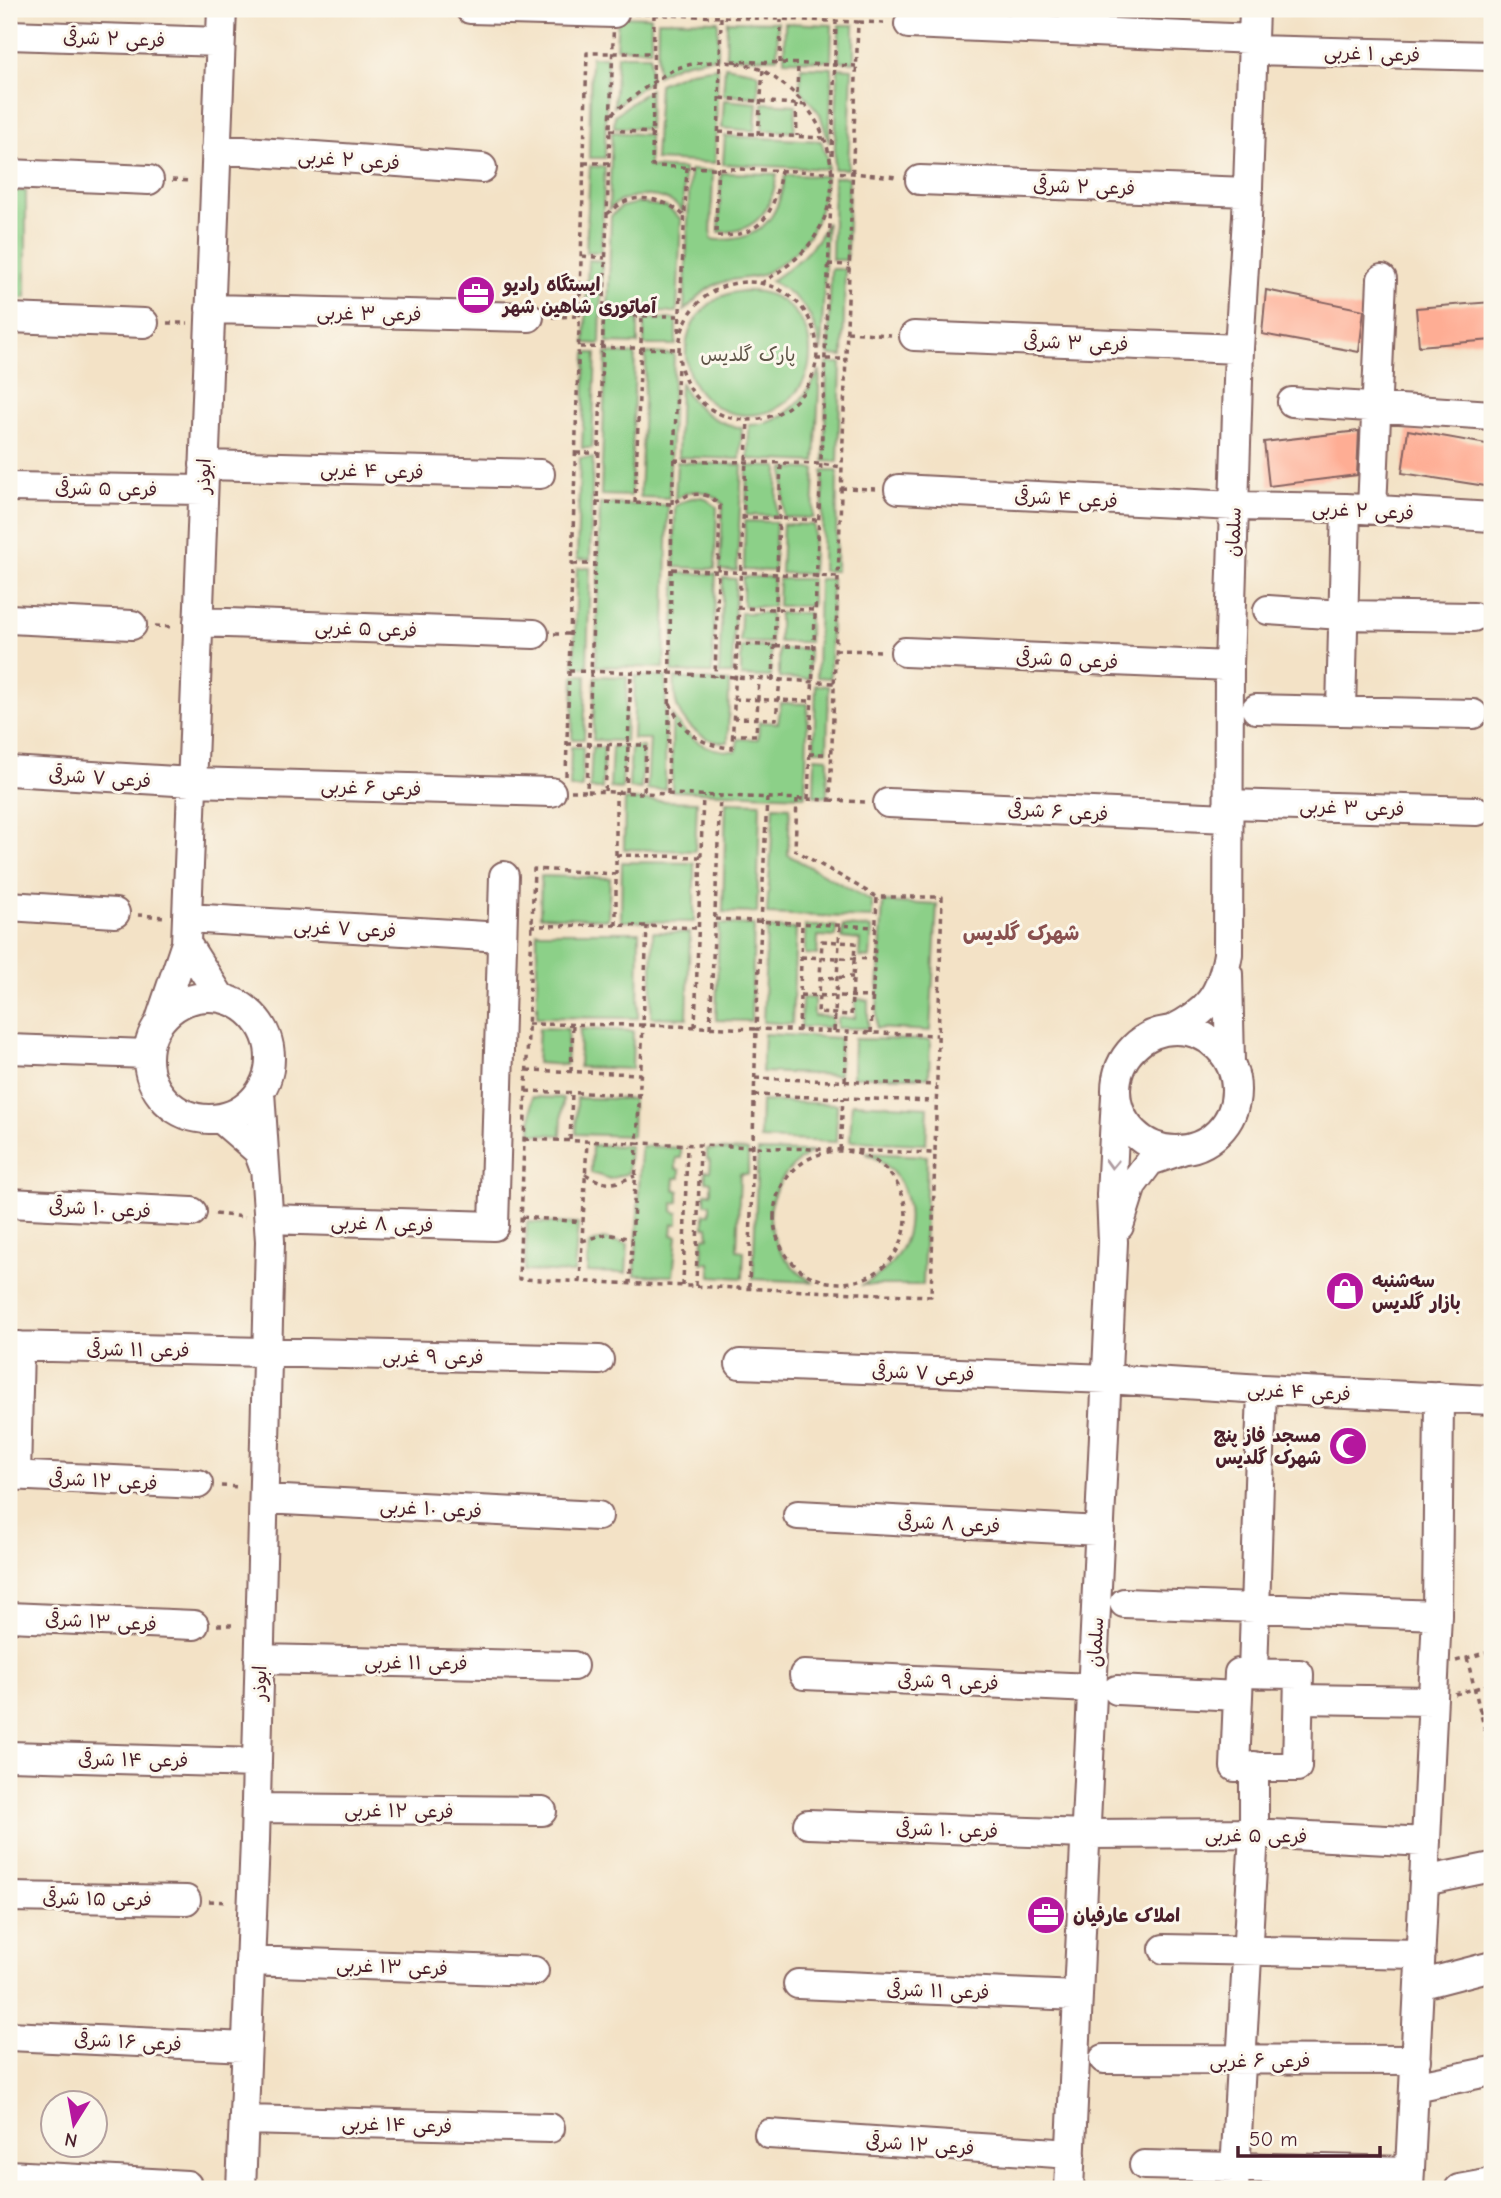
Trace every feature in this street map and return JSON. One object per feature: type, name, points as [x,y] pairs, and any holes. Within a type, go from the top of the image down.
[{"type":"street","name":"ابوذر","points":[[160,1020],[187,931],[222,9]]},
{"type":"street","points":[[470,9],[614,13]]},
{"type":"street","name":"سلمان","points":[[1171,1030],[1193,1019],[1212,1002],[1223,979],[1227,954],[1228,666],[1254,9]]},
{"type":"street","name":"فرعی ۱ غربی","points":[[909,24],[1492,56]]},
{"type":"street","name":"فرعی ۲ شرقی","points":[[9,34],[220,42]]},
{"type":"street","name":"فرعی ۲ غربی","points":[[216,149],[482,168]]},
{"type":"street","points":[[9,174],[149,180]]},
{"type":"street","name":"فرعی ۲ شرقی","points":[[920,180],[1248,192]]},
{"type":"street","points":[[1341,710],[1342,615],[1376,408],[1382,279]]},
{"type":"street","name":"فرعی ۳ غربی","points":[[209,316],[529,317]]},
{"type":"street","points":[[9,318],[144,323]]},
{"type":"street","name":"فرعی ۳ شرقی","points":[[914,336],[1239,348]]},
{"type":"street","points":[[1292,402],[1492,415]]},
{"type":"street","name":"فرعی ۴ غربی","points":[[203,477],[540,474]]},
{"type":"street","name":"فرعی ۵ شرقی","points":[[9,487],[203,477]]},
{"type":"street","name":"فرعی ۴ شرقی","points":[[899,489],[1234,506]]},
{"type":"street","name":"فرعی ۲ غربی","points":[[1234,506],[1359,508],[1492,517]]},
{"type":"street","points":[[1268,610],[1342,615],[1474,617]]},
{"type":"street","points":[[9,619],[132,625]]},
{"type":"street","name":"فرعی ۵ غربی","points":[[198,625],[534,634]]},
{"type":"street","name":"فرعی ۵ شرقی","points":[[905,652],[1228,666]]},
{"type":"street","points":[[1256,709],[1474,714]]},
{"type":"street","name":"فرعی ۷ شرقی","points":[[9,771],[192,782]]},
{"type":"street","name":"فرعی ۶ غربی","points":[[192,782],[558,785]]},
{"type":"street","name":"فرعی ۶ شرقی","points":[[888,803],[1228,811]]},
{"type":"street","name":"فرعی ۳ غربی","points":[[1228,811],[1477,811]]},
{"type":"street","points":[[502,937],[504,877]]},
{"type":"street","points":[[9,906],[114,913]]},
{"type":"street","points":[[187,931],[221,998]]},
{"type":"street","name":"فرعی ۷ غربی","points":[[187,931],[502,937]]},
{"type":"street","name":"فرعی ۸ غربی","points":[[269,1219],[494,1226],[502,937]]},
{"type":"street","points":[[1113,1242],[1132,1185],[1150,1161],[1201,1145],[1217,1134],[1229,1119],[1236,1100],[1236,1081],[1230,1062],[1227,954]]},
{"type":"street","points":[[204,996],[221,998],[240,1005],[256,1018],[266,1035],[271,1054],[269,1074],[250,1104],[221,1119],[202,1119],[184,1114],[168,1104],[156,1090],[149,1073],[147,1055],[151,1036],[160,1020],[173,1008],[204,996]]},
{"type":"street","points":[[1182,1150],[1163,1149],[1145,1142],[1131,1130],[1120,1114],[1116,1096],[1117,1077],[1124,1059],[1136,1045],[1152,1035],[1171,1030],[1188,1031],[1205,1037],[1219,1048],[1230,1062]]},
{"type":"street","points":[[9,1049],[147,1055]]},
{"type":"street","name":"ابوذر","points":[[241,2189],[256,1808],[267,1352],[269,1219],[260,1092]]},
{"type":"street","name":"سلمان","points":[[1069,2189],[1086,1834],[1105,1689],[1100,1531],[1113,1242],[1111,1195],[1116,1096]]},
{"type":"street","points":[[221,1119],[258,1151],[267,1176]]},
{"type":"street","name":"فرعی ۱۰ شرقی","points":[[9,1203],[192,1212]]},
{"type":"street","points":[[12,1476],[14,1346]]},
{"type":"street","name":"فرعی ۱۱ شرقی","points":[[14,1346],[267,1352]]},
{"type":"street","name":"فرعی ۹ غربی","points":[[267,1352],[600,1360]]},
{"type":"street","name":"فرعی ۷ شرقی","points":[[740,1364],[1107,1379]]},
{"type":"street","name":"فرعی ۴ غربی","points":[[1107,1379],[1262,1390],[1492,1400]]},
{"type":"street","points":[[1262,1390],[1254,1609],[1235,1767],[1297,1767],[1299,1699],[1433,1700]]},
{"type":"street","points":[[1144,2165],[1235,2179],[1410,2180],[1437,1615],[1439,1397]]},
{"type":"street","name":"فرعی ۱۲ شرقی","points":[[12,1476],[198,1484]]},
{"type":"street","name":"فرعی ۱۰ غربی","points":[[264,1494],[598,1516]]},
{"type":"street","name":"فرعی ۸ شرقی","points":[[798,1515],[1100,1531]]},
{"type":"street","points":[[1124,1603],[1437,1615]]},
{"type":"street","name":"فرعی ۱۳ شرقی","points":[[9,1617],[194,1625]]},
{"type":"street","name":"فرعی ۱۱ غربی","points":[[259,1659],[573,1666]]},
{"type":"street","name":"فرعی ۹ شرقی","points":[[804,1675],[1105,1689],[1245,1684],[1299,1674],[1299,1699]]},
{"type":"street","name":"فرعی ۱۴ شرقی","points":[[9,1756],[257,1763]]},
{"type":"street","points":[[1235,2179],[1254,1833],[1254,1766]]},
{"type":"street","name":"فرعی ۱۲ غربی","points":[[256,1808],[542,1811]]},
{"type":"street","name":"فرعی ۱۰ شرقی","points":[[808,1824],[1086,1834]]},
{"type":"street","name":"فرعی ۵ غربی","points":[[1086,1834],[1254,1833],[1426,1842]]},
{"type":"street","points":[[1424,1881],[1492,1867]]},
{"type":"street","name":"فرعی ۱۵ شرقی","points":[[9,1897],[186,1900]]},
{"type":"street","points":[[1164,1949],[1421,1954]]},
{"type":"street","name":"فرعی ۱۳ غربی","points":[[250,1961],[534,1971]]},
{"type":"street","points":[[1419,1985],[1492,1966]]},
{"type":"street","name":"فرعی ۱۱ شرقی","points":[[799,1984],[1078,1996]]},
{"type":"street","name":"فرعی ۱۶ شرقی","points":[[9,2036],[247,2047]]},
{"type":"street","name":"فرعی ۶ غربی","points":[[1104,2059],[1241,2060],[1415,2073],[1492,2071]]},
{"type":"street","name":"فرعی ۱۴ غربی","points":[[244,2120],[550,2128]]},
{"type":"street","name":"فرعی ۱۲ شرقی","points":[[769,2134],[1071,2154]]},
{"type":"street","points":[[9,2175],[187,2185]]},
{"type":"street","points":[[1459,2189],[1492,2183]]},
{"type":"path","points":[[888,803],[587,791],[588,744],[614,13],[909,24]]},
{"type":"path","points":[[653,15],[652,166],[852,173],[920,180]]},
{"type":"path","points":[[721,16],[716,236],[745,233],[758,226],[768,216],[774,203],[781,171]]},
{"type":"path","points":[[780,63],[781,19]]},
{"type":"path","points":[[807,799],[836,21]]},
{"type":"path","points":[[830,800],[858,22]]},
{"type":"path","points":[[558,785],[567,744],[587,53],[654,53]]},
{"type":"path","points":[[611,114],[653,82],[685,65],[721,61],[856,66]]},
{"type":"path","points":[[721,61],[763,71],[797,93],[820,123],[831,161]]},
{"type":"path","points":[[797,93],[798,64]]},
{"type":"path","points":[[758,135],[763,71]]},
{"type":"path","points":[[720,97],[806,105]]},
{"type":"path","points":[[796,104],[797,136]]},
{"type":"path","points":[[610,130],[652,133]]},
{"type":"path","points":[[719,132],[824,138]]},
{"type":"path","points":[[584,163],[609,163]]},
{"type":"path","points":[[668,794],[672,504],[687,167]]},
{"type":"path","points":[[149,180],[215,181]]},
{"type":"path","points":[[762,283],[794,262],[818,233],[831,198]]},
{"type":"path","points":[[607,215],[625,201],[642,199],[674,206],[685,218]]},
{"type":"path","points":[[582,256],[606,258]]},
{"type":"path","points":[[828,264],[849,265]]},
{"type":"path","points":[[679,338],[687,317],[701,300],[719,288],[740,282],[762,283],[784,292],[802,308],[814,329],[818,352],[813,376],[801,397],[782,412],[760,419],[736,419],[715,412],[697,399],[685,381],[679,360]]},
{"type":"path","points":[[144,323],[209,316]]},
{"type":"path","points":[[529,317],[580,316]]},
{"type":"path","points":[[603,316],[680,316]]},
{"type":"path","points":[[635,503],[642,316]]},
{"type":"path","points":[[847,332],[914,336]]},
{"type":"path","points":[[579,347],[679,349]]},
{"type":"path","points":[[816,359],[846,359]]},
{"type":"path","points":[[669,701],[682,725],[705,744],[732,748],[748,419]]},
{"type":"path","points":[[576,453],[598,453]]},
{"type":"path","points":[[674,460],[842,467]]},
{"type":"path","points":[[774,680],[780,463]]},
{"type":"path","points":[[841,488],[899,489]]},
{"type":"path","points":[[597,502],[672,504],[688,495],[701,494],[711,497],[720,506],[715,677]]},
{"type":"path","points":[[742,517],[818,520]]},
{"type":"path","points":[[572,564],[594,564]]},
{"type":"path","points":[[671,569],[838,577]]},
{"type":"path","points":[[738,608],[815,610]]},
{"type":"path","points":[[132,625],[198,625]]},
{"type":"path","points":[[736,644],[813,647]]},
{"type":"path","points":[[835,650],[905,652]]},
{"type":"path","points":[[569,671],[670,673],[834,683]]},
{"type":"path","points":[[626,792],[631,673]]},
{"type":"path","points":[[732,735],[756,735],[759,679]]},
{"type":"path","points":[[733,718],[776,719],[780,680]]},
{"type":"path","points":[[734,699],[811,701]]},
{"type":"path","points":[[567,744],[646,745],[644,793]]},
{"type":"path","points":[[606,792],[608,744]]},
{"type":"path","points":[[809,754],[832,754]]},
{"type":"path","points":[[616,792],[616,925]]},
{"type":"path","points":[[695,1027],[703,796]]},
{"type":"path","points":[[710,1028],[720,796]]},
{"type":"path","points":[[749,1289],[756,1029],[767,798]]},
{"type":"path","points":[[616,874],[534,869],[519,1279],[931,1296],[942,897],[877,897],[795,850],[797,799]]},
{"type":"path","points":[[616,855],[701,857]]},
{"type":"path","points":[[872,1033],[877,897]]},
{"type":"path","points":[[114,913],[187,931]]},
{"type":"path","points":[[715,919],[876,927]]},
{"type":"path","points":[[799,1031],[802,923]]},
{"type":"path","points":[[834,1032],[840,925]]},
{"type":"path","points":[[531,926],[699,928]]},
{"type":"path","points":[[630,1283],[647,926]]},
{"type":"path","points":[[822,941],[839,942],[855,943],[851,1015],[818,1013],[822,941]]},
{"type":"path","points":[[801,957],[875,959]]},
{"type":"path","points":[[819,978],[853,977]]},
{"type":"path","points":[[800,995],[873,997]]},
{"type":"path","points":[[528,1024],[937,1035]]},
{"type":"path","points":[[571,1071],[573,1024]]},
{"type":"path","points":[[845,1081],[847,1032]]},
{"type":"path","points":[[526,1070],[640,1074]]},
{"type":"path","points":[[755,1078],[936,1085]]},
{"type":"path","points":[[526,1091],[639,1095]]},
{"type":"path","points":[[570,1141],[572,1093]]},
{"type":"path","points":[[754,1095],[935,1101]]},
{"type":"path","points":[[840,1150],[843,1098]]},
{"type":"path","points":[[524,1139],[934,1153]]},
{"type":"path","points":[[580,1282],[587,1141]]},
{"type":"path","points":[[683,1286],[687,1144]]},
{"type":"path","points":[[696,1286],[700,1145]]},
{"type":"path","points":[[840,1150],[860,1154],[880,1163],[894,1178],[904,1197],[907,1218],[903,1239],[886,1265],[859,1281],[838,1283],[815,1278],[796,1266],[782,1249],[774,1227],[774,1205],[783,1183],[797,1166],[817,1154],[840,1150]]},
{"type":"path","points":[[585,1174],[602,1184],[612,1185],[635,1176]]},
{"type":"path","points":[[192,1212],[269,1219]]},
{"type":"path","points":[[521,1217],[583,1222]]},
{"type":"path","points":[[582,1241],[607,1234],[632,1239]]},
{"type":"path","points":[[838,1283],[838,1292]]},
{"type":"path","points":[[198,1484],[264,1494]]},
{"type":"path","points":[[194,1625],[260,1625]]},
{"type":"path","points":[[1434,1666],[1490,1652],[1492,1665]]},
{"type":"path","points":[[1467,1658],[1492,1759]]},
{"type":"path","points":[[1433,1700],[1492,1684]]},
{"type":"path","points":[[1479,1712],[1492,1710]]},
{"type":"path","points":[[186,1900],[252,1904]]},
{"type":"green space","points":[[618,16],[651,17],[651,49],[616,48]]},
{"type":"green space","points":[[658,20],[718,21],[718,57],[679,65],[657,76]]},
{"type":"green space","points":[[727,21],[778,22],[777,58],[726,57]]},
{"type":"green space","points":[[785,23],[832,25],[831,61],[784,60]]},
{"type":"green space","points":[[839,25],[854,25],[854,62],[839,61]]},
{"type":"green space","points":[[617,55],[650,55],[650,81],[614,107]]},
{"type":"green space","points":[[591,57],[607,57],[605,158],[589,158]]},
{"type":"green space","points":[[725,66],[753,71],[759,75],[758,97],[723,95]]},
{"type":"green space","points":[[718,67],[715,163],[655,160],[659,84],[690,71]]},
{"type":"green space","points":[[801,67],[832,68],[829,143],[820,114],[800,89]]},
{"type":"green space","points":[[838,68],[852,69],[848,169],[834,169]]},
{"type":"green space","points":[[650,89],[649,129],[614,127],[615,115]]},
{"type":"green space","points":[[724,100],[757,103],[755,131],[722,128]]},
{"type":"green space","points":[[763,103],[796,105],[794,132],[762,130]]},
{"type":"green space","points":[[612,132],[649,135],[649,167],[684,169],[683,213],[668,200],[647,196],[625,199],[609,210]]},
{"type":"green space","points":[[725,136],[821,141],[828,169],[723,164]]},
{"type":"green space","points":[[590,166],[605,167],[601,252],[586,252]]},
{"type":"green space","name":"پارک گلدیس","points":[[690,170],[713,171],[711,239],[719,240],[745,236],[764,225],[776,208],[785,175],[826,176],[815,224],[794,253],[761,275],[725,281],[713,286],[684,311]]},
{"type":"green space","points":[[721,173],[777,174],[767,208],[753,223],[744,228],[719,232]]},
{"type":"green space","points":[[834,177],[849,177],[847,260],[832,260]]},
{"type":"green space","points":[[9,191],[26,191],[26,298],[9,298]]},
{"type":"green space","name":"پارک گلدیس","points":[[637,203],[667,207],[681,219],[677,312],[608,313],[611,216],[621,207]]},
{"type":"green space","name":"پارک گلدیس","points":[[827,222],[821,353],[815,328],[806,310],[792,295],[771,281],[817,241]]},
{"type":"green space","points":[[588,260],[602,261],[600,344],[585,343]]},
{"type":"green space","points":[[831,269],[845,269],[843,356],[828,355]]},
{"type":"green space","name":"پارک گلدیس","points":[[748,291],[772,296],[792,309],[805,329],[810,353],[805,377],[792,397],[772,410],[748,415],[724,410],[704,397],[691,377],[686,353],[691,329],[704,309],[724,296]]},
{"type":"green space","points":[[607,318],[638,319],[638,344],[607,343]]},
{"type":"green space","name":"پارک گلدیس","points":[[644,319],[676,319],[676,345],[644,345]]},
{"type":"green space","points":[[586,353],[596,353],[592,448],[582,448]]},
{"type":"green space","points":[[606,353],[635,354],[631,496],[601,495]]},
{"type":"green space","name":"پارک گلدیس","points":[[646,353],[674,354],[669,498],[640,497]]},
{"type":"green space","name":"پارک گلدیس","points":[[827,363],[841,363],[838,462],[824,461]]},
{"type":"green space","name":"پارک گلدیس","points":[[820,370],[815,462],[748,459],[749,425],[761,424],[783,415],[808,391]]},
{"type":"green space","name":"پارک گلدیس","points":[[680,382],[691,399],[705,413],[742,428],[740,459],[678,457]]},
{"type":"green space","points":[[580,458],[593,458],[590,560],[577,559]]},
{"type":"green space","points":[[677,462],[742,465],[737,571],[720,570],[723,504],[712,495],[700,491],[687,493],[675,500]]},
{"type":"green space","points":[[747,466],[778,467],[776,516],[746,515]]},
{"type":"green space","points":[[784,468],[815,469],[813,518],[783,517]]},
{"type":"green space","points":[[823,471],[837,471],[836,571],[822,571]]},
{"type":"green space","points":[[703,497],[717,507],[715,569],[674,567],[675,506],[691,498]]},
{"type":"green space","points":[[600,504],[668,505],[664,668],[596,666]]},
{"type":"green space","points":[[745,521],[776,522],[774,571],[744,570]]},
{"type":"green space","points":[[783,524],[814,525],[812,574],[781,573]]},
{"type":"green space","points":[[577,568],[590,568],[587,667],[574,667]]},
{"type":"green space","points":[[676,573],[716,574],[712,673],[672,672]]},
{"type":"green space","points":[[743,577],[773,577],[773,607],[743,606]]},
{"type":"green space","points":[[723,578],[736,579],[732,674],[719,674]]},
{"type":"green space","points":[[779,579],[812,579],[812,606],[778,606]]},
{"type":"green space","points":[[819,579],[832,579],[830,678],[817,677]]},
{"type":"green space","points":[[741,613],[771,613],[771,643],[740,642]]},
{"type":"green space","points":[[779,613],[809,613],[809,642],[779,642]]},
{"type":"green space","points":[[741,647],[771,647],[771,677],[741,676]]},
{"type":"green space","points":[[779,649],[809,649],[809,679],[779,678]]},
{"type":"green space","points":[[574,675],[586,675],[584,739],[572,739]]},
{"type":"green space","points":[[595,676],[627,677],[625,741],[593,740]]},
{"type":"green space","points":[[635,676],[666,677],[665,789],[647,790],[650,739],[633,739]]},
{"type":"green space","points":[[675,678],[729,682],[728,742],[706,738],[687,723],[676,703]]},
{"type":"green space","points":[[816,685],[829,686],[827,750],[814,750]]},
{"type":"green space","points":[[781,703],[808,704],[805,796],[672,791],[672,715],[699,743],[716,749],[736,751],[738,739],[758,739],[759,722],[778,723]]},
{"type":"green space","points":[[571,747],[583,747],[582,788],[570,788]]},
{"type":"green space","points":[[592,747],[604,748],[602,789],[590,789]]},
{"type":"green space","points":[[612,747],[624,747],[622,789],[610,788]]},
{"type":"green space","points":[[631,747],[643,747],[641,789],[629,788]]},
{"type":"green space","points":[[815,757],[828,758],[827,796],[814,796]]},
{"type":"green space","points":[[625,800],[697,802],[695,851],[624,849]]},
{"type":"green space","points":[[726,802],[760,803],[757,913],[723,912]]},
{"type":"green space","points":[[774,806],[790,807],[788,855],[872,901],[872,918],[767,914]]},
{"type":"green space","points":[[622,862],[694,863],[694,922],[621,921]]},
{"type":"green space","points":[[541,876],[610,878],[608,919],[540,916]]},
{"type":"green space","points":[[883,902],[937,905],[930,1031],[876,1028]]},
{"type":"green space","points":[[719,924],[754,925],[751,1021],[716,1020]]},
{"type":"green space","points":[[805,926],[836,926],[836,937],[818,936],[817,955],[805,954]]},
{"type":"green space","points":[[843,926],[872,928],[870,958],[859,957],[860,940],[842,938]]},
{"type":"green space","points":[[767,928],[796,929],[792,1024],[763,1022]]},
{"type":"green space","points":[[537,932],[639,932],[638,1018],[537,1017]]},
{"type":"green space","points":[[653,932],[690,933],[687,1018],[651,1017]]},
{"type":"green space","points":[[802,998],[814,998],[814,1016],[832,1017],[832,1027],[801,1027]]},
{"type":"green space","points":[[856,999],[868,1000],[868,1028],[837,1028],[837,1018],[855,1018]]},
{"type":"green space","points":[[539,1028],[568,1029],[566,1065],[537,1063]]},
{"type":"green space","points":[[580,1029],[633,1031],[632,1069],[579,1067]]},
{"type":"green space","points":[[764,1034],[840,1038],[839,1075],[762,1072]]},
{"type":"green space","points":[[854,1039],[930,1040],[929,1077],[853,1077]]},
{"type":"green space","points":[[532,1097],[563,1098],[561,1135],[531,1134]]},
{"type":"green space","points":[[577,1098],[633,1099],[632,1136],[576,1134]]},
{"type":"green space","points":[[761,1101],[837,1104],[836,1142],[760,1139]]},
{"type":"green space","points":[[852,1103],[928,1107],[926,1144],[850,1141]]},
{"type":"green space","points":[[592,1145],[630,1146],[628,1173],[610,1179],[591,1173]]},
{"type":"green space","points":[[641,1146],[681,1148],[681,1158],[676,1158],[676,1169],[680,1170],[680,1178],[675,1178],[674,1189],[679,1191],[679,1202],[673,1203],[673,1212],[678,1213],[678,1224],[673,1224],[672,1235],[677,1236],[673,1276],[635,1275]]},
{"type":"green space","points":[[707,1149],[748,1151],[748,1174],[740,1174],[737,1250],[744,1251],[743,1278],[711,1276],[710,1263],[702,1263],[703,1238],[709,1237],[708,1227],[704,1227],[704,1214],[710,1214],[710,1204],[705,1204],[705,1193],[711,1193],[711,1182],[706,1181],[705,1171],[710,1171],[711,1161],[707,1159]]},
{"type":"green space","points":[[758,1151],[812,1152],[793,1166],[780,1182],[772,1199],[770,1216],[773,1234],[781,1251],[794,1267],[812,1282],[753,1279]]},
{"type":"green space","points":[[865,1153],[927,1156],[923,1285],[863,1285],[893,1262],[904,1243],[909,1212],[900,1183],[892,1171]]},
{"type":"green space","points":[[527,1222],[578,1224],[574,1273],[525,1271]]},
{"type":"green space","points":[[603,1239],[628,1244],[626,1273],[587,1272],[589,1244]]},
{"type":"building","points":[[1266,290],[1364,310],[1359,352],[1262,334]]},
{"type":"building","points":[[1492,302],[1492,340],[1419,346],[1416,308]]},
{"type":"building","points":[[1408,430],[1492,445],[1492,487],[1402,473]]},
{"type":"building","points":[[1359,431],[1357,475],[1269,486],[1264,442]]},
{"type":"place","name":"ایستگاه رادیو آماتوری شاهین شهر","points":[[476,295]]},
{"type":"place","name":"سه‌شنبه بازار گلدیس","points":[[1345,1291]]},
{"type":"place","name":"مسجد فاز پنج شهرک گلدیس","points":[[1348,1446]]},
{"type":"place","name":"املاک عارفیان","points":[[1046,1915]]},
{"type":"district","name":"شهرک گلدیس","points":[[1021,933]]}]
